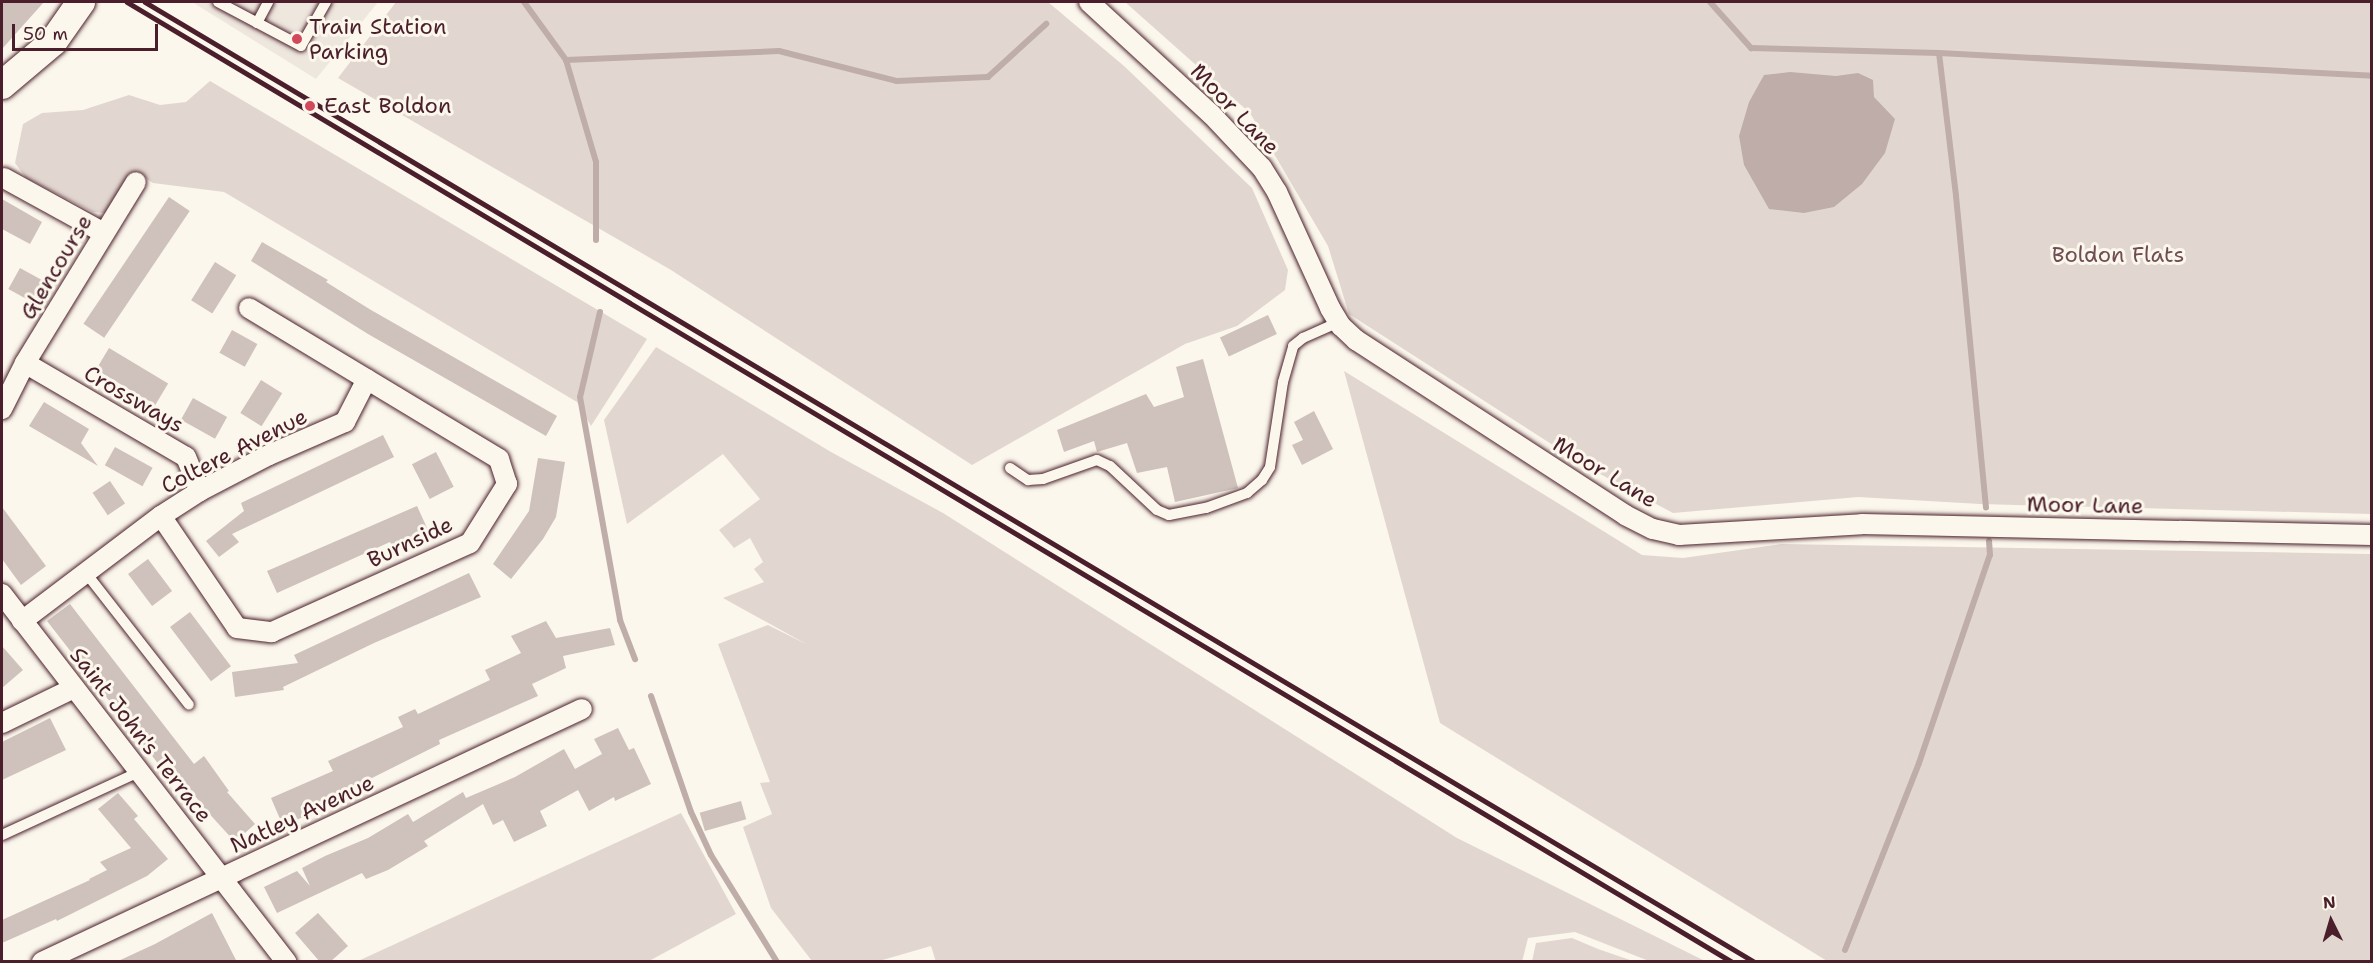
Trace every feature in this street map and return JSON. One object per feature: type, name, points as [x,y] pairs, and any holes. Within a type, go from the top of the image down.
[{"type":"main road","points":[[2,85],[53,42],[81,2]]},
{"type":"street","name":"Moor Lane","points":[[1089,2],[1211,114],[1262,168],[1277,192],[1339,322],[1356,340],[1377,356],[1625,515],[1653,529],[1679,535],[1862,524],[2372,535]]},
{"type":"street","points":[[4,178],[104,233]]},
{"type":"street","name":"Glencourse","points":[[2,409],[25,363],[136,182]]},
{"type":"street","name":"Burnside","points":[[161,516],[237,628],[272,632],[470,543],[507,484],[499,459],[249,308]]},
{"type":"street","name":"Crossways","points":[[25,363],[186,457],[200,491]]},
{"type":"street","name":"Coltere Avenue","points":[[22,621],[161,516],[200,491],[269,455],[345,422],[367,379]]},
{"type":"street","name":"Saint John's Terrace","points":[[2,594],[286,962]]},
{"type":"street","points":[[2,723],[74,688]]},
{"type":"street","name":"Natley Avenue","points":[[42,962],[582,709]]},
{"type":"lane","points":[[218,2],[301,46],[326,2]]},
{"type":"lane","points":[[257,23],[268,2]]},
{"type":"lane","points":[[1010,468],[1028,480],[1097,460],[1110,466],[1157,510],[1169,515],[1206,508],[1247,493],[1262,480],[1270,467],[1283,382],[1293,346],[1303,338],[1339,322]]},
{"type":"lane","points":[[86,573],[189,705]]},
{"type":"lane","points":[[2,835],[139,772]]},
{"type":"shaded area","name":"Train Station Parking","points":[[192,2],[378,2],[316,79]]},
{"type":"shaded area","points":[[1790,72],[1836,76],[1858,73],[1873,80],[1874,97],[1895,119],[1885,153],[1862,184],[1834,207],[1804,213],[1769,209],[1744,165],[1739,136],[1749,102],[1764,75]]},
{"type":"green space","points":[[396,2],[1048,2],[1124,66],[1252,188],[1288,270],[1285,290],[1237,326],[1185,344],[972,465],[671,270],[338,78]]},
{"type":"green space","name":"Boldon Flats","points":[[1125,2],[2371,2],[2371,514],[1980,504],[1858,497],[1673,513],[1587,467],[1349,314],[1328,246],[1250,113]]},
{"type":"green space","points":[[210,81],[647,339],[591,426],[577,402],[224,192],[153,183],[136,172],[105,213],[93,212],[26,178],[15,163],[23,124],[42,113],[83,110],[129,95],[160,105],[186,102]]},
{"type":"green space","points":[[656,347],[831,452],[943,513],[1457,838],[1705,961],[1649,961],[1575,932],[1528,938],[1522,962],[936,962],[931,946],[879,961],[812,961],[771,908],[743,827],[772,814],[760,783],[770,782],[718,644],[768,625],[808,645],[723,598],[764,582],[754,569],[763,562],[750,538],[734,548],[719,530],[760,499],[723,454],[627,524],[604,420]]},
{"type":"green space","points":[[1344,371],[1642,555],[1683,558],[1781,544],[2371,554],[2371,961],[1827,961],[1440,723]]},
{"type":"green space","points":[[681,813],[736,914],[649,961],[358,961]]},
{"type":"green space","points":[[1572,938],[1633,961],[1532,961],[1536,943]]},
{"type":"building","points":[[2,2],[44,2],[2,49]]},
{"type":"building","points":[[169,197],[190,211],[104,338],[83,324]]},
{"type":"building","points":[[2,199],[42,222],[30,244],[2,229]]},
{"type":"building","points":[[262,242],[328,280],[326,282],[371,310],[557,416],[546,436],[368,334],[251,261]]},
{"type":"building","points":[[215,262],[236,275],[212,313],[191,300]]},
{"type":"building","points":[[20,268],[43,281],[31,302],[8,289]]},
{"type":"building","points":[[1268,315],[1277,334],[1229,356],[1220,337]]},
{"type":"building","points":[[232,330],[257,344],[245,367],[219,353]]},
{"type":"building","points":[[109,348],[168,384],[155,405],[96,369]]},
{"type":"building","points":[[1203,359],[1238,488],[1175,502],[1167,467],[1137,473],[1127,443],[1097,452],[1094,441],[1064,452],[1057,430],[1146,394],[1154,407],[1184,397],[1176,367]]},
{"type":"building","points":[[261,380],[282,393],[262,426],[240,413]]},
{"type":"building","points":[[193,398],[227,417],[215,439],[181,420]]},
{"type":"building","points":[[44,402],[89,429],[81,443],[98,466],[29,426]]},
{"type":"building","points":[[1314,411],[1333,449],[1302,465],[1292,445],[1303,440],[1294,422]]},
{"type":"building","points":[[383,435],[394,457],[232,534],[239,542],[219,557],[206,541],[244,511],[241,503]]},
{"type":"building","points":[[115,447],[153,468],[142,486],[105,465]]},
{"type":"building","points":[[436,452],[454,487],[430,499],[412,464]]},
{"type":"building","points":[[538,458],[565,462],[556,517],[543,539],[511,579],[493,564],[529,511]]},
{"type":"building","points":[[110,481],[125,503],[108,515],[93,493]]},
{"type":"building","points":[[417,506],[428,530],[392,545],[390,542],[277,593],[267,571]]},
{"type":"building","points":[[2,507],[46,566],[21,585],[2,559]]},
{"type":"building","points":[[148,559],[172,591],[152,606],[128,574]]},
{"type":"building","points":[[469,573],[481,597],[374,643],[283,687],[284,690],[235,697],[232,672],[298,663],[294,655]]},
{"type":"building","points":[[70,604],[194,764],[204,756],[229,791],[227,792],[255,824],[235,842],[205,809],[168,760],[160,766],[47,621]]},
{"type":"building","points":[[190,612],[231,666],[211,681],[170,627]]},
{"type":"building","points":[[546,621],[556,638],[610,628],[615,645],[563,656],[566,668],[532,684],[538,696],[439,740],[440,744],[330,799],[332,804],[283,826],[271,798],[333,771],[328,761],[403,727],[398,717],[415,709],[418,714],[490,680],[485,670],[521,653],[511,636]]},
{"type":"building","points":[[2,646],[23,670],[2,688]]},
{"type":"building","points":[[50,718],[66,750],[2,780],[2,742]]},
{"type":"building","points":[[618,728],[629,750],[634,748],[651,784],[615,801],[614,797],[589,811],[578,790],[540,811],[547,826],[514,842],[503,820],[493,825],[483,804],[424,841],[428,846],[388,870],[366,879],[362,873],[277,913],[264,887],[297,871],[310,886],[302,868],[368,838],[408,814],[413,822],[463,792],[466,798],[515,777],[564,749],[575,769],[602,754],[594,739]]},
{"type":"building","points":[[118,793],[138,816],[134,819],[168,859],[147,876],[57,921],[56,919],[2,943],[2,920],[90,880],[107,870],[100,862],[131,848],[98,809]]},
{"type":"building","points":[[741,801],[746,819],[705,831],[700,813]]},
{"type":"building","points":[[212,913],[237,962],[116,962],[155,944]]},
{"type":"building","points":[[318,913],[348,946],[330,962],[320,962],[295,933]]},
{"type":"waterway","points":[[524,2],[566,60],[596,162],[596,240]]},
{"type":"waterway","points":[[1710,2],[1751,48],[1939,53],[1956,196],[1986,508]]},
{"type":"waterway","points":[[566,60],[779,51],[897,81],[988,77],[1046,24]]},
{"type":"waterway","points":[[1939,53],[2372,76]]},
{"type":"waterway","points":[[600,312],[580,397],[620,620],[635,659]]},
{"type":"waterway","points":[[1845,950],[1919,763],[1990,555],[1989,541]]},
{"type":"waterway","points":[[651,696],[691,812],[711,855],[777,962]]},
{"type":"railway","points":[[127,2],[1732,962]]},
{"type":"railway","points":[[145,2],[1755,962]]},
{"type":"place","name":"Train Station Parking","points":[[297,39]]},
{"type":"place","name":"East Boldon","points":[[310,106]]}]
